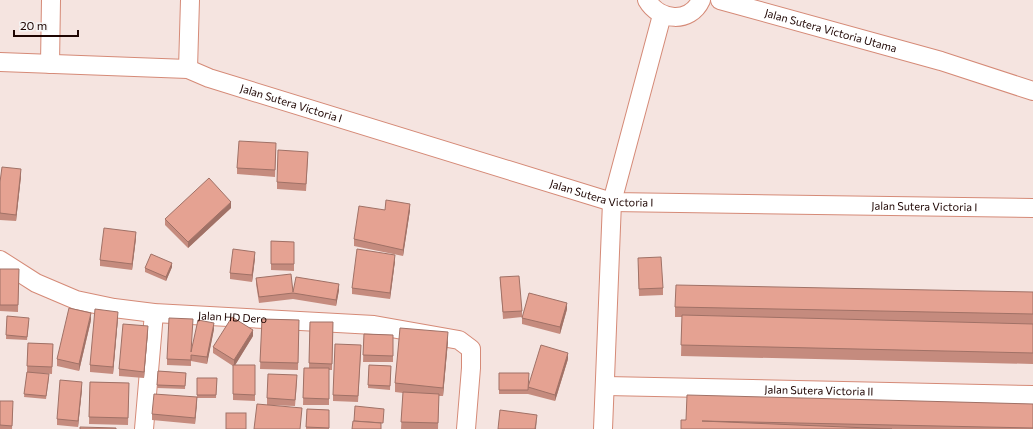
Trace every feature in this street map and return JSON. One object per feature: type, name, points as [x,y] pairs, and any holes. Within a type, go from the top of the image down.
[{"type":"street","points":[[50,64],[51,0]]},
{"type":"street","points":[[188,70],[190,0]]},
{"type":"street","points":[[647,0],[653,10],[672,18],[682,17],[692,12],[701,0]]},
{"type":"street","name":"Jalan Sutera Victoria Utama","points":[[720,0],[941,60],[1033,91]]},
{"type":"street","points":[[603,429],[606,386],[612,202],[662,15]]},
{"type":"street","name":"Jalan Sutera Victoria I","points":[[0,62],[188,70],[209,78],[612,202],[1033,208]]},
{"type":"street","name":"Jalan HD Dero","points":[[0,260],[36,283],[76,300],[114,308],[154,313],[374,325],[459,340],[471,349],[466,429]]},
{"type":"street","points":[[144,429],[154,313]]},
{"type":"street","name":"Jalan Sutera Victoria II","points":[[606,386],[1033,395]]},
{"type":"building","points":[[239,141],[276,143],[275,170],[237,168]]},
{"type":"building","points":[[278,150],[308,152],[306,184],[277,182]]},
{"type":"building","points":[[2,167],[21,169],[16,215],[0,213],[0,182]]},
{"type":"building","points":[[209,178],[231,202],[188,242],[165,219]]},
{"type":"building","points":[[386,200],[410,204],[403,250],[354,239],[359,206],[385,210]]},
{"type":"building","points":[[104,228],[136,232],[132,264],[100,260]]},
{"type":"building","points":[[271,241],[294,242],[294,264],[271,264]]},
{"type":"building","points":[[233,249],[255,252],[252,275],[230,273]]},
{"type":"building","points":[[357,249],[395,255],[390,293],[352,288]]},
{"type":"building","points":[[151,254],[172,263],[166,277],[145,268]]},
{"type":"building","points":[[661,257],[663,288],[639,289],[638,258]]},
{"type":"building","points":[[0,269],[19,269],[18,305],[0,305]]},
{"type":"building","points":[[291,274],[293,292],[296,277],[339,284],[336,300],[293,293],[259,297],[256,278]]},
{"type":"building","points":[[519,276],[522,311],[503,312],[500,277]]},
{"type":"building","points":[[676,285],[1033,292],[1033,314],[675,307]]},
{"type":"building","points":[[529,293],[567,303],[560,327],[522,318]]},
{"type":"building","points":[[69,308],[91,313],[79,364],[57,359]]},
{"type":"building","points":[[95,309],[118,312],[113,367],[90,365]]},
{"type":"building","points":[[682,315],[1033,324],[1033,353],[681,345]]},
{"type":"building","points":[[7,316],[29,318],[27,337],[6,335]]},
{"type":"building","points":[[232,317],[253,330],[234,360],[213,347]]},
{"type":"building","points":[[169,318],[193,319],[191,352],[198,320],[214,323],[207,357],[191,355],[191,360],[167,359]]},
{"type":"building","points":[[262,319],[299,320],[298,363],[260,362]]},
{"type":"building","points":[[310,322],[333,322],[332,364],[309,363]]},
{"type":"building","points":[[123,324],[148,326],[144,372],[119,369]]},
{"type":"building","points":[[400,328],[448,332],[443,388],[395,383]]},
{"type":"building","points":[[364,334],[393,335],[393,356],[363,355]]},
{"type":"building","points":[[28,343],[53,344],[52,367],[27,366]]},
{"type":"building","points":[[335,344],[361,345],[358,396],[333,395]]},
{"type":"building","points":[[541,345],[568,353],[555,395],[528,387]]},
{"type":"building","points":[[233,365],[255,365],[255,395],[233,394]]},
{"type":"building","points":[[369,365],[391,366],[390,386],[368,385]]},
{"type":"building","points":[[304,368],[329,368],[329,399],[303,398]]},
{"type":"building","points":[[158,371],[186,373],[185,386],[157,385]]},
{"type":"building","points":[[27,372],[49,374],[46,396],[24,394]]},
{"type":"building","points":[[499,373],[529,373],[528,390],[499,390]]},
{"type":"building","points":[[268,374],[297,375],[295,400],[267,398]]},
{"type":"building","points":[[197,378],[217,378],[216,395],[197,395]]},
{"type":"building","points":[[60,380],[82,382],[78,421],[57,419]]},
{"type":"building","points":[[90,382],[129,383],[128,418],[89,417]]},
{"type":"building","points":[[403,392],[439,394],[438,423],[401,422]]},
{"type":"building","points":[[154,394],[197,397],[195,418],[152,414]]},
{"type":"building","points":[[687,395],[1033,404],[1033,428],[702,421],[892,429],[681,429],[681,420],[686,420]]},
{"type":"building","points":[[0,401],[13,401],[12,426],[0,425]]},
{"type":"building","points":[[257,404],[302,408],[300,429],[254,429]]},
{"type":"building","points":[[355,406],[384,409],[383,423],[354,421]]},
{"type":"building","points":[[307,409],[329,410],[329,428],[306,427]]},
{"type":"building","points":[[500,410],[537,415],[535,429],[498,429]]},
{"type":"building","points":[[226,413],[246,413],[246,429],[226,429]]},
{"type":"building","points":[[353,421],[381,423],[381,429],[352,429]]},
{"type":"building","points":[[80,427],[116,428],[116,429],[80,429]]}]
